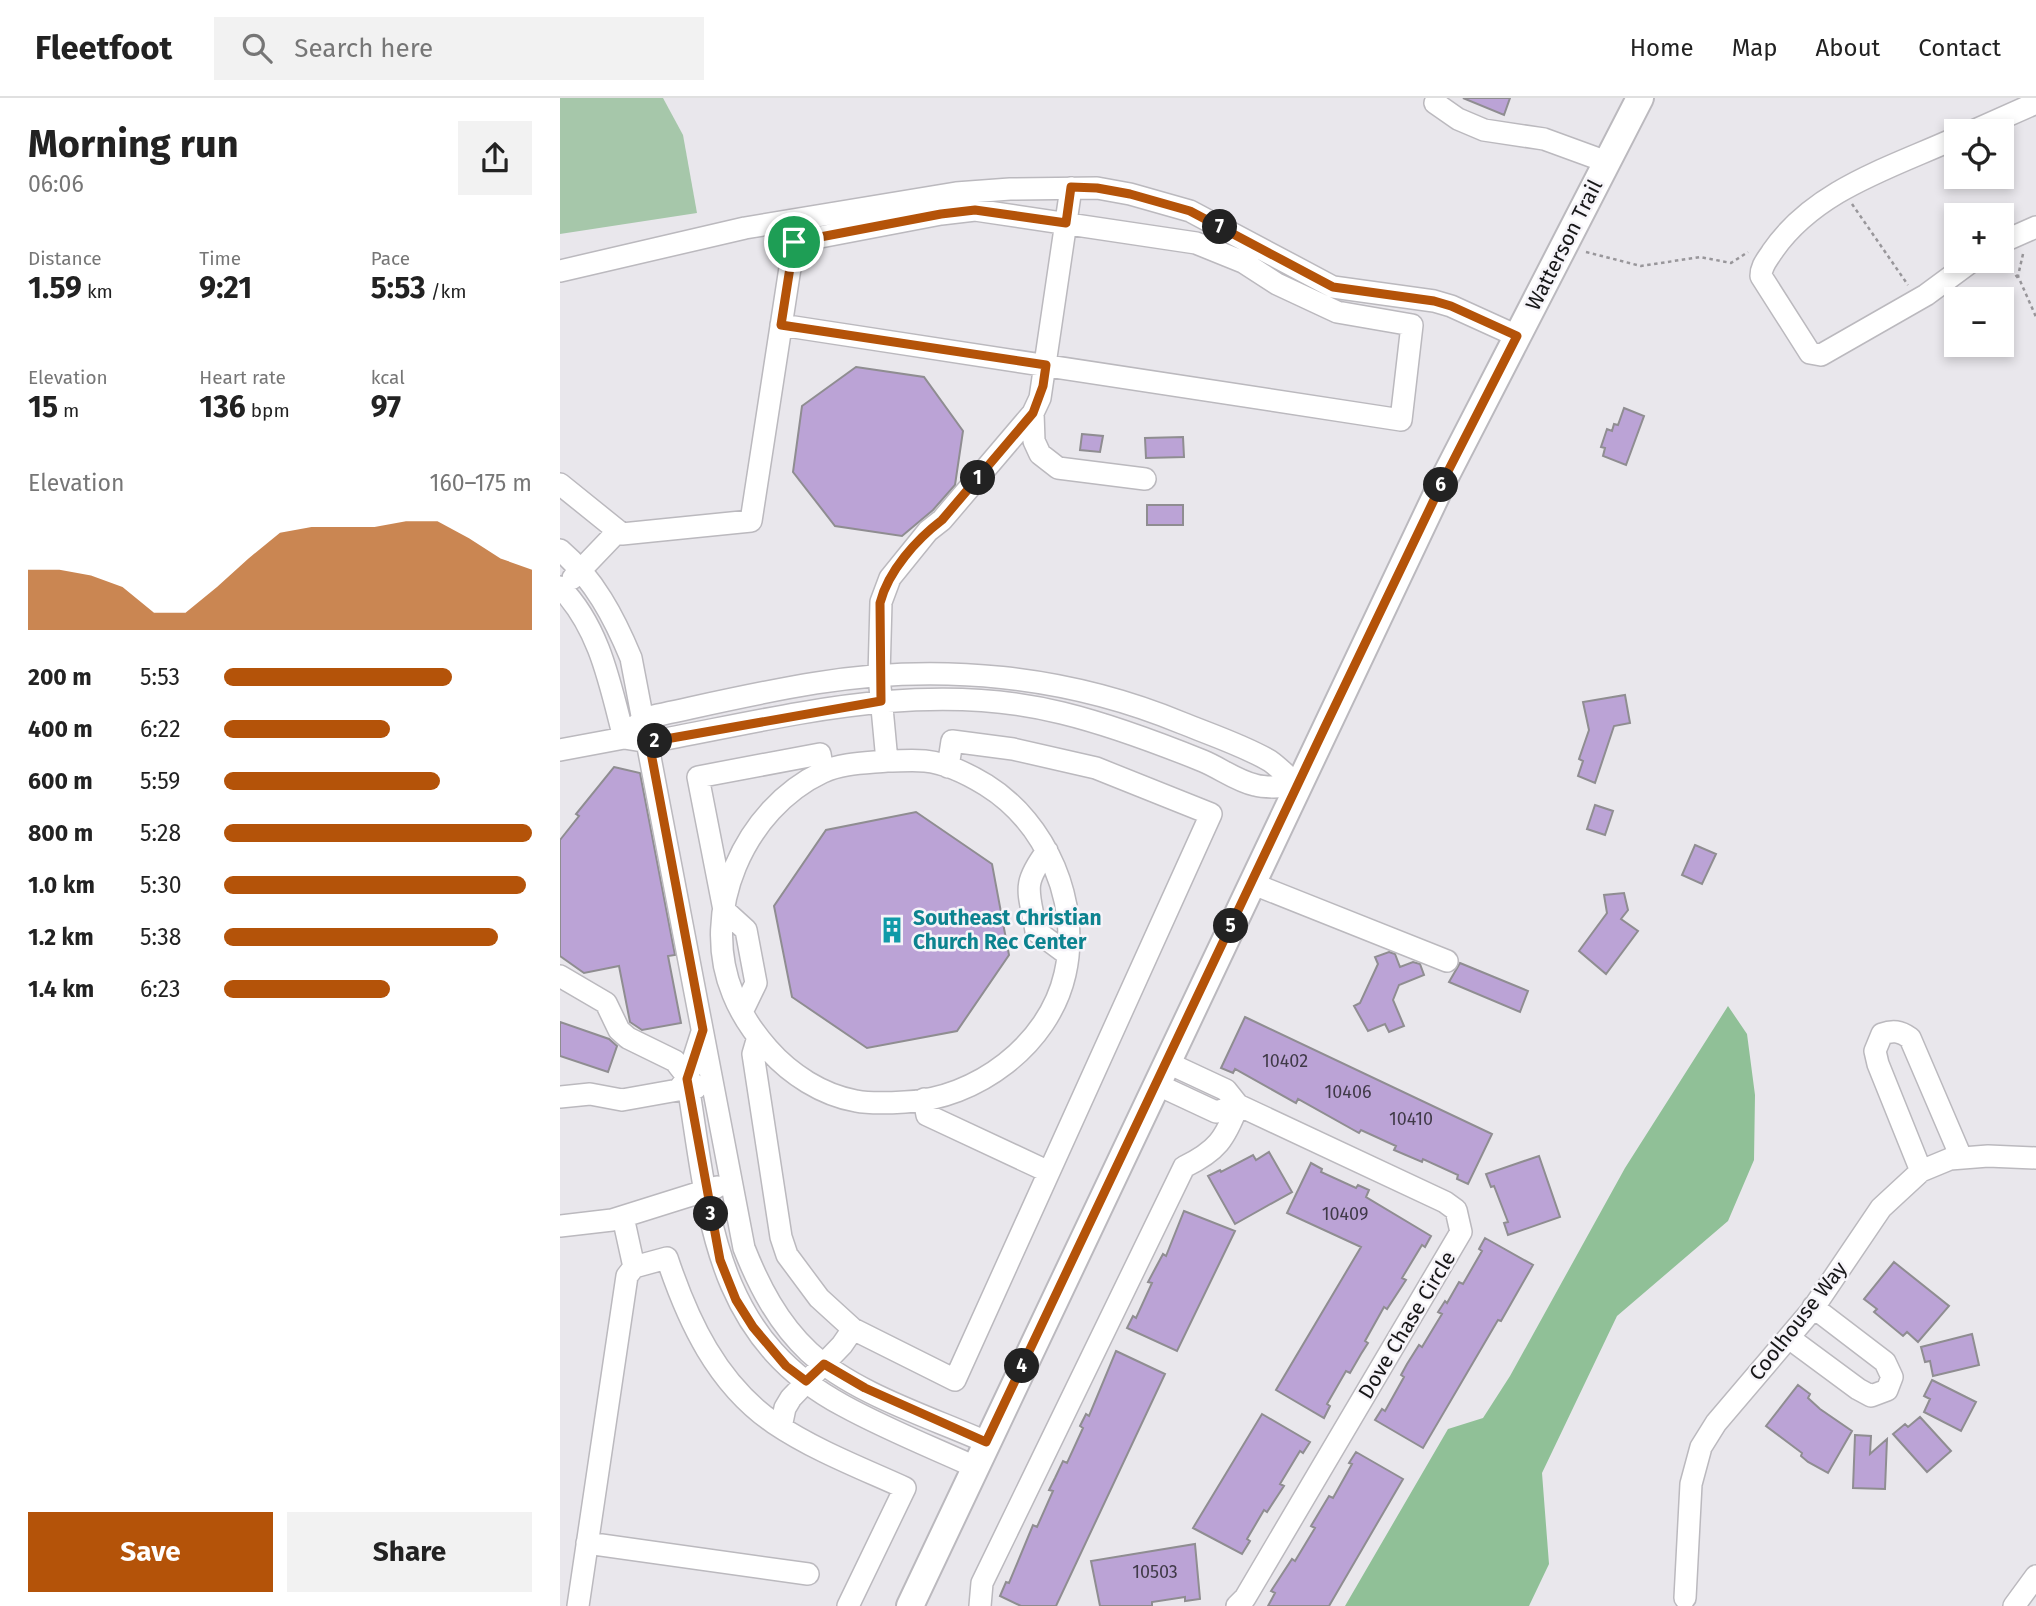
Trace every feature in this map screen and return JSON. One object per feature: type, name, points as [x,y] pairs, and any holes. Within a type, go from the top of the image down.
[{"type":"main road","name":"Watterson Trail","points":[[909,1606],[1444,479],[1640,98]]},
{"type":"street","points":[[1435,103],[1458,119],[1484,130],[1544,139],[1607,162]]},
{"type":"street","points":[[1999,119],[2036,103]]},
{"type":"street","points":[[1944,143],[1829,196],[1796,222],[1761,269],[1761,276],[1810,353],[1821,355],[1930,291],[1955,273]]},
{"type":"street","points":[[887,761],[879,676],[880,603],[890,578],[1033,413],[1043,386],[1071,187]]},
{"type":"street","points":[[560,271],[745,228],[956,193],[1097,188],[1190,211],[1333,287],[1434,301],[1517,336]]},
{"type":"street","points":[[781,325],[1401,420],[1412,325],[1337,312],[1277,284],[1243,262],[1196,243],[975,210],[794,242]]},
{"type":"street","points":[[560,484],[622,534],[751,521],[798,220]]},
{"type":"street","points":[[2018,243],[2036,227]]},
{"type":"street","points":[[1033,413],[1034,441],[1040,454],[1058,468],[1145,479]]},
{"type":"street","points":[[618,531],[561,588],[590,628],[603,657],[624,738]]},
{"type":"street","points":[[560,550],[582,569],[617,624],[631,658],[744,1248],[754,1274],[786,1326],[824,1364],[865,1388],[986,1442]]},
{"type":"street","points":[[624,738],[644,718],[817,683],[933,673],[978,675],[1082,689],[1158,713],[1270,761],[1298,786]]},
{"type":"street","points":[[560,750],[624,738],[649,742],[881,701],[969,699],[1059,712],[1143,736],[1255,785],[1298,786]]},
{"type":"street","points":[[758,1037],[753,1054],[781,1237],[797,1271],[820,1298],[853,1329],[955,1380],[1212,814],[1096,768],[1013,749],[952,741],[948,767]]},
{"type":"street","points":[[724,910],[729,881],[743,849],[763,818],[786,795],[823,771],[887,761],[926,761],[970,775],[1000,794],[1025,817],[1047,850],[1064,896],[1068,924],[1065,974],[1059,994],[1034,1036],[1008,1062],[975,1084],[908,1102],[854,1101],[823,1090],[799,1077],[779,1061],[758,1037],[742,1012],[756,983],[746,930],[724,910],[698,777],[820,754],[823,771]]},
{"type":"street","points":[[1047,850],[1031,872],[1028,882],[1037,931],[1067,954]]},
{"type":"street","points":[[1251,883],[1447,961]]},
{"type":"street","points":[[560,976],[606,1003],[619,1030],[628,1038],[675,1061],[687,1079],[706,1098],[722,1124]]},
{"type":"street","points":[[560,1097],[590,1094],[622,1100],[678,1090],[687,1079],[703,1030]]},
{"type":"street","points":[[1921,1171],[1875,1051],[1882,1034],[1902,1032],[1910,1038],[1961,1157]]},
{"type":"street","name":"Dove Chase Circle","points":[[1161,1073],[1226,1090],[1238,1105],[1445,1202],[1456,1210],[1461,1232],[1245,1598],[1237,1606]]},
{"type":"street","points":[[687,1079],[720,1260],[736,1300],[769,1348],[806,1381],[842,1405],[975,1467]]},
{"type":"street","points":[[924,1099],[927,1115],[1049,1171]]},
{"type":"street","points":[[980,1606],[982,1583],[1184,1167],[1209,1154],[1221,1142],[1238,1105]]},
{"type":"street","name":"Coolhouse Way","points":[[1685,1598],[1690,1484],[1701,1447],[1716,1423],[1813,1307],[1881,1208],[1921,1171],[1961,1157],[2036,1158]]},
{"type":"street","points":[[560,1226],[623,1217],[731,1182]]},
{"type":"street","points":[[623,1217],[634,1267]]},
{"type":"street","points":[[578,1606],[627,1276],[634,1267],[667,1258],[692,1325],[715,1363],[739,1392],[782,1427],[806,1442],[905,1488],[848,1606]]},
{"type":"street","points":[[1789,1338],[1871,1396],[1887,1390],[1892,1377],[1885,1362],[1813,1307]]},
{"type":"street","points":[[782,1427],[785,1408],[853,1329]]},
{"type":"street","points":[[587,1543],[808,1574]]},
{"type":"street","points":[[2014,1606],[2036,1576]]},
{"type":"path","points":[[1842,190],[1915,294],[1922,289],[1930,291]]},
{"type":"path","points":[[2018,243],[2018,276],[2036,317]]},
{"type":"path","points":[[1582,251],[1642,266],[1700,257],[1731,263],[1746,255],[1755,244]]},
{"type":"path","points":[[2014,273],[2020,280]]},
{"type":"green space","points":[[560,98],[663,98],[683,135],[697,213],[560,234]]},
{"type":"green space","points":[[1728,1006],[1747,1034],[1755,1095],[1754,1160],[1728,1221],[1617,1316],[1542,1473],[1549,1564],[1529,1606],[1345,1606],[1448,1429],[1483,1418],[1510,1376],[1625,1168]]},
{"type":"building","points":[[1463,98],[1510,98],[1504,115]]},
{"type":"building","points":[[856,367],[924,377],[963,431],[955,485],[933,510],[902,536],[835,526],[793,472],[802,406]]},
{"type":"building","points":[[1624,408],[1644,416],[1626,465],[1603,456],[1605,448],[1601,447],[1607,429],[1612,431],[1614,424],[1618,425]]},
{"type":"building","points":[[1082,434],[1103,436],[1100,452],[1080,450]]},
{"type":"building","points":[[1183,437],[1184,457],[1146,458],[1145,438]]},
{"type":"building","points":[[1147,505],[1183,505],[1183,525],[1147,525]]},
{"type":"building","points":[[1625,695],[1630,723],[1614,726],[1595,783],[1578,776],[1583,761],[1579,759],[1589,730],[1583,702]]},
{"type":"building","points":[[614,767],[640,773],[675,955],[668,956],[681,1023],[642,1030],[630,1022],[619,966],[584,973],[560,956],[560,840],[579,816],[576,814]]},
{"type":"building","points":[[1595,805],[1613,811],[1605,835],[1587,829]]},
{"type":"building","name":"Southeast Christian Church Rec Center","points":[[916,812],[992,864],[1009,955],[957,1031],[867,1048],[792,997],[774,906],[826,830]]},
{"type":"building","points":[[1695,845],[1716,854],[1702,884],[1682,875]]},
{"type":"building","points":[[1624,893],[1628,910],[1621,919],[1638,931],[1606,974],[1579,951],[1607,913],[1604,895]]},
{"type":"building","points":[[1389,952],[1395,954],[1400,967],[1413,962],[1420,964],[1424,975],[1399,985],[1393,1000],[1404,1026],[1389,1032],[1385,1024],[1368,1031],[1354,1006],[1360,1003],[1378,964],[1375,957]]},
{"type":"building","points":[[1460,963],[1528,991],[1520,1012],[1449,982]]},
{"type":"building","points":[[1245,1017],[1492,1134],[1468,1184],[1457,1179],[1458,1175],[1423,1159],[1422,1162],[1394,1150],[1396,1146],[1361,1130],[1359,1133],[1298,1099],[1296,1103],[1235,1069],[1233,1073],[1221,1068]]},
{"type":"building","points":[[560,1022],[609,1039],[617,1046],[608,1072],[560,1056]]},
{"type":"building","points":[[1269,1152],[1292,1192],[1235,1224],[1208,1176],[1253,1155],[1256,1160]]},
{"type":"building","points":[[1539,1156],[1560,1217],[1508,1235],[1504,1223],[1508,1222],[1494,1186],[1491,1187],[1486,1174]]},
{"type":"building","points":[[1311,1163],[1322,1169],[1321,1172],[1356,1188],[1358,1185],[1369,1190],[1366,1197],[1431,1236],[1425,1247],[1422,1245],[1402,1278],[1406,1280],[1387,1309],[1384,1307],[1365,1341],[1368,1343],[1350,1373],[1346,1371],[1327,1404],[1330,1406],[1324,1418],[1276,1390],[1361,1247],[1287,1213]]},
{"type":"building","points":[[1184,1211],[1235,1231],[1177,1351],[1127,1328],[1133,1316],[1136,1318],[1152,1283],[1148,1282],[1163,1254],[1166,1256]]},
{"type":"building","points":[[1485,1238],[1533,1265],[1423,1448],[1375,1420],[1382,1409],[1385,1411],[1404,1377],[1401,1375],[1407,1364],[1419,1345],[1422,1347],[1442,1314],[1438,1312],[1445,1301],[1447,1303],[1459,1282],[1463,1284],[1482,1251],[1479,1249]]},
{"type":"building","points":[[1894,1262],[1949,1306],[1918,1342],[1907,1332],[1903,1336],[1874,1312],[1877,1309],[1864,1299]]},
{"type":"building","points":[[1972,1334],[1979,1365],[1933,1376],[1930,1361],[1925,1362],[1921,1347]]},
{"type":"building","points":[[1116,1351],[1165,1374],[1056,1606],[1021,1606],[1000,1596],[1006,1582],[1009,1583],[1033,1525],[1037,1527],[1053,1491],[1049,1490],[1063,1461],[1067,1463],[1083,1428],[1080,1426],[1086,1414],[1089,1416]]},
{"type":"building","points":[[1932,1380],[1976,1402],[1961,1431],[1924,1412],[1930,1399],[1924,1396]]},
{"type":"building","points":[[1798,1385],[1810,1394],[1808,1398],[1820,1409],[1852,1431],[1828,1473],[1808,1462],[1801,1456],[1802,1453],[1766,1426]]},
{"type":"building","points":[[1262,1414],[1310,1442],[1303,1453],[1300,1451],[1280,1484],[1284,1486],[1267,1512],[1264,1510],[1247,1539],[1250,1541],[1242,1554],[1193,1528]]},
{"type":"building","points":[[1920,1417],[1951,1451],[1927,1472],[1893,1434]]},
{"type":"building","points":[[1855,1435],[1871,1436],[1870,1454],[1887,1439],[1885,1489],[1853,1488]]},
{"type":"building","points":[[1356,1452],[1403,1479],[1329,1606],[1268,1606],[1275,1593],[1271,1591],[1292,1559],[1295,1561],[1315,1528],[1311,1526],[1329,1496],[1333,1498]]},
{"type":"building","points":[[1195,1544],[1200,1599],[1185,1601],[1185,1597],[1152,1602],[1152,1606],[1100,1606],[1091,1561]]},
{"type":"place","name":"Southeast Christian Church Rec Center","points":[[892,930]]},
{"type":"route","points":[[1071,187],[1097,188],[1190,211],[1333,287],[1434,301],[1517,336],[1444,479],[986,1442],[865,1388],[824,1364],[806,1381],[786,1366],[769,1348],[736,1300],[720,1260],[687,1079],[703,1030],[649,742],[881,701],[880,603],[884,590],[890,578],[928,531],[942,520],[1033,413],[1040,398],[1046,365],[781,325],[794,242],[975,210],[1066,223],[1071,187]]}]
